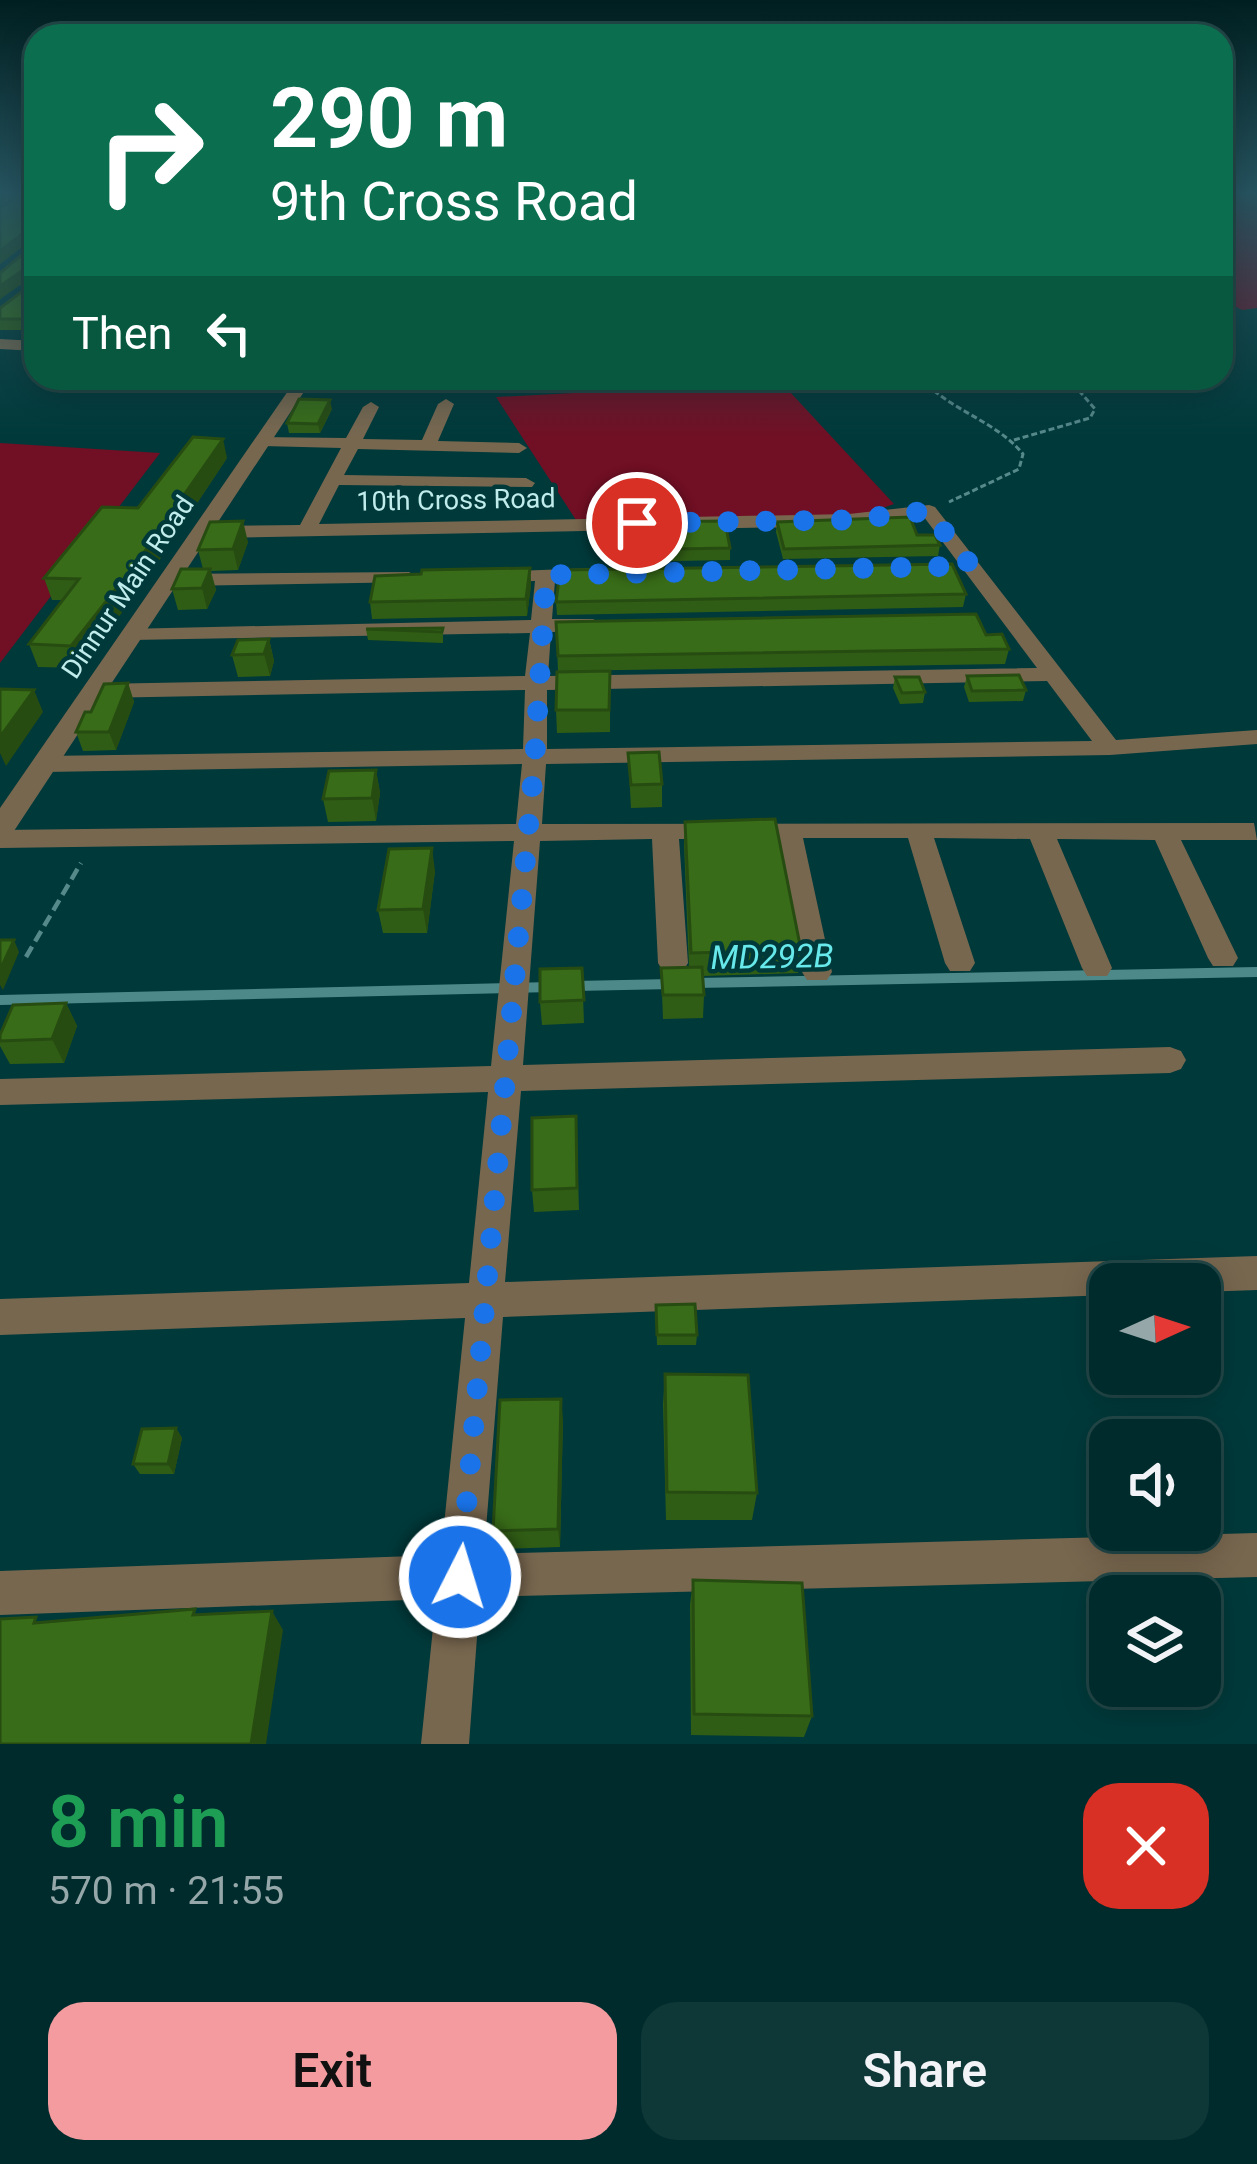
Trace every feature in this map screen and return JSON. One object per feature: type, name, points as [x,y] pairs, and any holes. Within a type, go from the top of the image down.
[{"type":"street","points":[[18,297],[24,292]]},
{"type":"street","name":"Dinnur Main Road","points":[[0,834],[297,390]]},
{"type":"street","points":[[428,446],[446,404]]},
{"type":"street","points":[[307,530],[370,407]]},
{"type":"street","points":[[262,441],[428,446],[468,455],[519,448]]},
{"type":"street","points":[[333,480],[526,483]]},
{"type":"street","points":[[928,511],[960,566],[999,617],[1055,674],[1110,748]]},
{"type":"street","name":"10th Cross Road","points":[[202,532],[849,520],[928,511]]},
{"type":"street","points":[[479,577],[613,574]]},
{"type":"street","points":[[445,1744],[535,755],[546,575]]},
{"type":"street","points":[[132,634],[317,605],[435,578]]},
{"type":"street","points":[[169,580],[317,605],[542,626],[612,624]]},
{"type":"street","points":[[94,691],[1055,674]]},
{"type":"street","points":[[45,764],[1110,748],[1257,737]]},
{"type":"street","points":[[0,834],[95,837],[788,829],[1254,832]]},
{"type":"street","points":[[788,829],[817,972]]},
{"type":"street","points":[[664,830],[673,963]]},
{"type":"street","points":[[918,830],[960,964]]},
{"type":"street","points":[[1040,831],[1096,968]]},
{"type":"street","points":[[1164,832],[1223,958]]},
{"type":"street","points":[[0,1092],[1170,1060]]},
{"type":"street","points":[[0,1317],[1257,1274]]},
{"type":"street","points":[[0,1593],[1257,1555]]},
{"type":"path","points":[[928,511],[1019,469],[1023,454],[1014,440],[930,390]]},
{"type":"path","points":[[1014,440],[1090,418],[1095,409],[1078,390]]},
{"type":"path","points":[[26,957],[95,837]]},
{"type":"shaded area","points":[[1233,276],[1257,276],[1257,308],[1242,310],[1233,305]]},
{"type":"shaded area","points":[[572,390],[788,390],[894,504],[863,515],[576,520],[496,397],[574,393]]},
{"type":"shaded area","points":[[0,443],[160,453],[0,663]]},
{"type":"building","points":[[24,290],[24,319],[0,319],[0,308]]},
{"type":"building","points":[[299,399],[330,400],[318,424],[287,423]]},
{"type":"building","points":[[193,437],[223,439],[138,561],[71,646],[29,644],[79,579],[44,578],[102,507],[138,508]]},
{"type":"building","points":[[910,517],[917,535],[935,535],[940,545],[784,549],[777,522]]},
{"type":"building","points":[[243,521],[233,549],[198,550],[210,522]]},
{"type":"building","points":[[725,521],[730,548],[620,550],[619,539],[645,538],[644,522]]},
{"type":"building","points":[[952,564],[966,594],[556,602],[560,570]]},
{"type":"building","points":[[530,568],[526,599],[370,602],[375,576]]},
{"type":"building","points":[[181,569],[210,569],[202,588],[172,589]]},
{"type":"building","points":[[976,614],[986,635],[1002,634],[1009,649],[558,656],[556,622]]},
{"type":"building","points":[[443,628],[442,632],[366,629]]},
{"type":"building","points":[[269,639],[264,654],[232,655],[238,640]]},
{"type":"building","points":[[610,671],[609,710],[556,710],[557,672]]},
{"type":"building","points":[[1019,675],[1026,690],[972,691],[967,676]]},
{"type":"building","points":[[895,677],[919,677],[925,692],[902,693]]},
{"type":"building","points":[[128,683],[109,732],[76,732],[104,684]]},
{"type":"building","points":[[0,689],[34,690],[0,737]]},
{"type":"building","points":[[659,752],[662,784],[631,785],[628,753]]},
{"type":"building","points":[[376,770],[372,798],[323,799],[329,771]]},
{"type":"building","points":[[775,819],[801,950],[691,953],[685,822]]},
{"type":"building","points":[[432,848],[423,909],[378,910],[389,849]]},
{"type":"building","points":[[0,940],[14,940],[0,970]]},
{"type":"building","points":[[702,967],[704,995],[663,995],[661,968]]},
{"type":"building","points":[[582,968],[584,1000],[540,1002],[540,969]]},
{"type":"building","points":[[66,1003],[52,1039],[0,1041],[13,1005]]},
{"type":"building","points":[[576,1116],[577,1188],[532,1190],[532,1118]]},
{"type":"building","points":[[695,1304],[697,1335],[657,1335],[656,1305]]},
{"type":"building","points":[[665,1374],[748,1375],[757,1493],[667,1492]]},
{"type":"building","points":[[561,1399],[558,1529],[493,1531],[500,1400]]},
{"type":"building","points":[[176,1428],[168,1464],[133,1464],[142,1429]]},
{"type":"building","points":[[693,1580],[802,1583],[812,1716],[694,1714]]},
{"type":"building","points":[[195,1609],[193,1615],[272,1611],[251,1744],[0,1744],[0,1619],[36,1617],[34,1623]]},
{"type":"waterway","name":"MD292B","points":[[695,983],[1257,972]]},
{"type":"waterway","name":"MD292B","points":[[575,986],[672,984]]},
{"type":"waterway","name":"MD292B","points":[[0,1000],[552,987]]},
{"type":"route","points":[[460,1577],[535,755],[546,575],[971,566],[928,511],[849,520],[637,523]]}]
